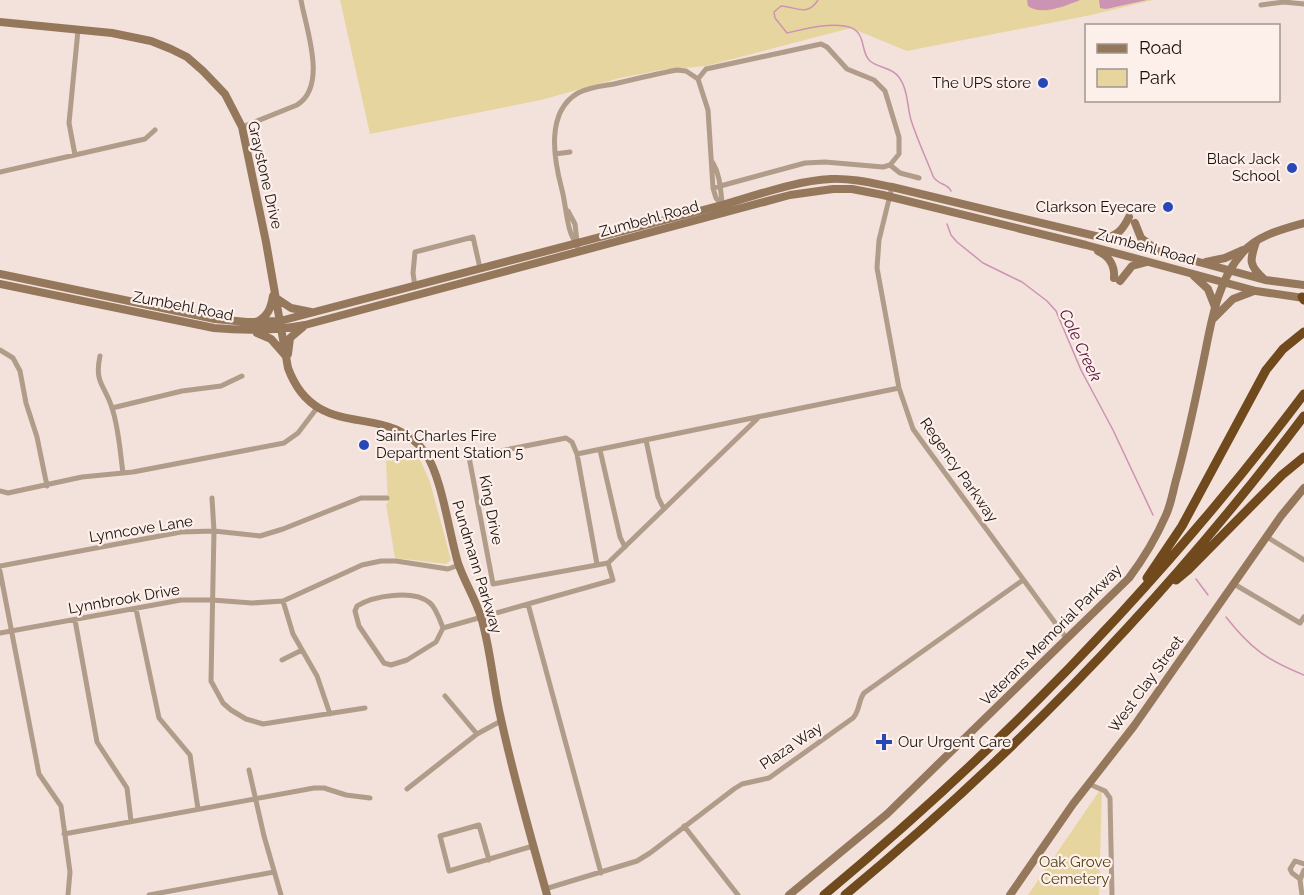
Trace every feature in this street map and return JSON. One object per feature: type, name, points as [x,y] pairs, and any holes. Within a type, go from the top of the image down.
[{"type":"highway","points":[[1119,617],[1178,532],[1266,370],[1283,349],[1304,332]]},
{"type":"highway","points":[[824,895],[961,776],[1119,617],[1223,497],[1304,394]]},
{"type":"highway","points":[[845,895],[936,816],[1024,734],[1102,654],[1153,599],[1231,508],[1304,416]]},
{"type":"highway","points":[[1153,599],[1188,570],[1262,495],[1304,457]]},
{"type":"main road","name":"Graystone Drive","points":[[0,22],[136,37],[187,57],[225,94],[242,127],[262,219],[280,325]]},
{"type":"main road","name":"Zumbehl Road","points":[[0,274],[206,317],[280,325],[305,325],[578,252],[723,209],[787,186],[822,180],[849,180],[892,187],[1158,251],[1265,280],[1304,285]]},
{"type":"main road","name":"Zumbehl Road","points":[[0,284],[194,324],[247,331],[280,325],[316,313],[576,242],[815,190],[852,189],[890,196],[1086,245],[1256,291],[1303,298]]},
{"type":"main road","points":[[979,218],[981,209]]},
{"type":"main road","points":[[1101,238],[1118,234],[1132,220],[1141,238],[1158,251]]},
{"type":"main road","name":"Veterans Memorial Parkway","points":[[789,895],[887,814],[1129,578],[1146,555],[1167,513],[1223,282],[1229,270],[1245,250],[1282,229],[1304,223]]},
{"type":"main road","points":[[1256,242],[1251,262],[1255,271],[1265,280]]},
{"type":"main road","points":[[1086,245],[1108,258],[1117,279],[1132,266],[1149,261]]},
{"type":"main road","points":[[1202,263],[1225,258],[1245,250]]},
{"type":"main road","points":[[1192,274],[1208,289],[1216,307]]},
{"type":"main road","points":[[12,287],[13,277]]},
{"type":"main road","points":[[257,322],[263,319],[270,310],[274,285]]},
{"type":"main road","points":[[1212,320],[1233,299],[1256,291]]},
{"type":"main road","points":[[276,297],[291,308],[316,313]]},
{"type":"main road","name":"Pundmann Parkway","points":[[280,325],[288,368],[302,394],[317,408],[336,416],[388,426],[409,437],[425,453],[433,469],[459,565],[481,618],[501,721],[546,892]]},
{"type":"main road","points":[[288,368],[290,338],[305,325]]},
{"type":"main road","points":[[247,331],[262,334],[271,339],[286,357]]},
{"type":"main road","name":"West Clay Street","points":[[1010,895],[1073,804],[1139,718],[1304,488]]},
{"type":"street","points":[[242,127],[303,102],[313,86],[315,70],[301,0]]},
{"type":"street","points":[[1262,5],[1284,2],[1304,4]]},
{"type":"street","points":[[75,155],[69,123],[78,30]]},
{"type":"street","points":[[698,79],[706,69],[820,44],[827,47],[846,69],[874,80],[885,91],[899,138],[898,154],[890,165],[883,167],[825,162],[805,163],[713,188]]},
{"type":"street","points":[[578,252],[576,242],[578,236],[568,211],[555,154],[555,137],[560,111],[578,93],[592,87],[677,70],[686,71],[698,79],[708,110],[713,163],[723,196],[723,209]]},
{"type":"street","points":[[0,172],[145,140],[155,130]]},
{"type":"street","points":[[555,154],[570,152]]},
{"type":"street","points":[[713,163],[711,167],[713,188],[723,209]]},
{"type":"street","points":[[890,165],[900,173],[919,178]]},
{"type":"street","name":"Regency Parkway","points":[[892,187],[879,240],[877,268],[899,388],[914,429],[1067,639]]},
{"type":"street","points":[[417,295],[413,273],[415,252],[472,237],[480,268]]},
{"type":"street","points":[[0,350],[13,358],[18,367],[47,486]]},
{"type":"street","points":[[100,356],[97,370],[101,386],[112,408],[123,473]]},
{"type":"street","points":[[18,367],[26,363]]},
{"type":"street","points":[[112,408],[182,391],[220,386],[242,376]]},
{"type":"street","points":[[757,419],[625,547],[608,562],[597,564],[577,454],[757,419],[899,388]]},
{"type":"street","points":[[0,491],[8,494],[82,477],[123,473],[284,443],[298,433],[317,408]]},
{"type":"street","name":"King Drive","points":[[577,454],[572,442],[567,438],[469,457],[493,584],[597,564]]},
{"type":"street","points":[[646,440],[658,497],[664,509]]},
{"type":"street","points":[[600,450],[620,537],[625,547]]},
{"type":"street","points":[[212,498],[214,531],[211,681],[223,703],[246,719],[263,724],[365,708]]},
{"type":"street","name":"Lynncove Lane","points":[[0,566],[181,532],[214,531],[260,536],[361,498],[387,498]]},
{"type":"street","points":[[1267,537],[1304,560]]},
{"type":"street","name":"Lynnbrook Drive","points":[[0,633],[181,600],[252,603],[283,601],[362,565],[396,561],[448,568],[459,565]]},
{"type":"street","points":[[443,627],[613,580],[608,562]]},
{"type":"street","points":[[0,571],[39,774],[61,806],[70,872],[68,895]]},
{"type":"street","name":"Plaza Way","points":[[546,892],[637,861],[738,786],[769,778],[852,718],[858,712],[864,693],[1023,580]]},
{"type":"street","points":[[1234,584],[1300,623],[1304,617]]},
{"type":"street","points":[[391,595],[411,597],[430,603],[443,627],[436,642],[408,660],[391,665],[384,663],[365,635],[356,619],[355,611],[357,606],[391,595]]},
{"type":"street","points":[[283,601],[293,634],[317,676],[330,714]]},
{"type":"street","points":[[528,604],[601,873]]},
{"type":"street","points":[[136,609],[159,718],[190,755],[198,809]]},
{"type":"street","points":[[75,620],[97,742],[127,788],[131,820]]},
{"type":"street","points":[[282,660],[302,650]]},
{"type":"street","points":[[445,696],[477,734]]},
{"type":"street","points":[[407,789],[477,734],[501,721]]},
{"type":"street","points":[[249,770],[254,799],[280,895]]},
{"type":"street","points":[[1089,784],[1108,793],[1110,798],[1112,895]]},
{"type":"street","points":[[64,834],[319,787],[346,795],[370,798]]},
{"type":"street","points":[[489,860],[479,825],[440,836],[449,870],[489,860],[533,846]]},
{"type":"street","points":[[684,826],[738,895]]},
{"type":"street","points":[[1300,879],[1290,869],[1295,861],[1304,864]]},
{"type":"street","points":[[1302,895],[1300,879],[1303,871]]},
{"type":"street","points":[[149,895],[274,872]]},
{"type":"green space","points":[[340,0],[1153,0],[1091,15],[907,51],[851,28],[706,66],[661,70],[620,78],[541,100],[370,134]]},
{"type":"green space","points":[[419,457],[430,482],[451,560],[446,564],[395,558],[386,504],[388,503],[386,461]]},
{"type":"green space","name":"Oak Grove Cemetery","points":[[1102,787],[1099,895],[1028,895]]},
{"type":"shaded area","points":[[1027,0],[1080,0],[1054,9],[1040,10],[1028,6]]},
{"type":"shaded area","points":[[1099,0],[1147,0],[1106,9],[1100,8]]},
{"type":"waterway","name":"Cole Creek","points":[[818,0],[806,10],[781,6],[774,12],[775,18],[787,33],[838,25],[855,30],[860,36],[868,58],[873,63],[892,71],[901,81],[911,120],[933,176],[951,191]]},
{"type":"waterway","name":"Cole Creek","points":[[947,224],[951,235],[957,242],[983,263],[1022,282],[1056,311],[1081,370],[1113,430],[1153,515]]},
{"type":"waterway","name":"Cole Creek","points":[[1196,579],[1208,595]]},
{"type":"waterway","name":"Cole Creek","points":[[1226,617],[1260,652],[1304,675]]},
{"type":"place","name":"The UPS store","points":[[1043,83]]},
{"type":"place","name":"Black Jack School","points":[[1292,168]]},
{"type":"place","name":"Clarkson Eyecare","points":[[1168,207]]},
{"type":"place","name":"Saint Charles Fire Department Station 5","points":[[364,445]]},
{"type":"place","name":"Our Urgent Care","points":[[884,742]]}]
